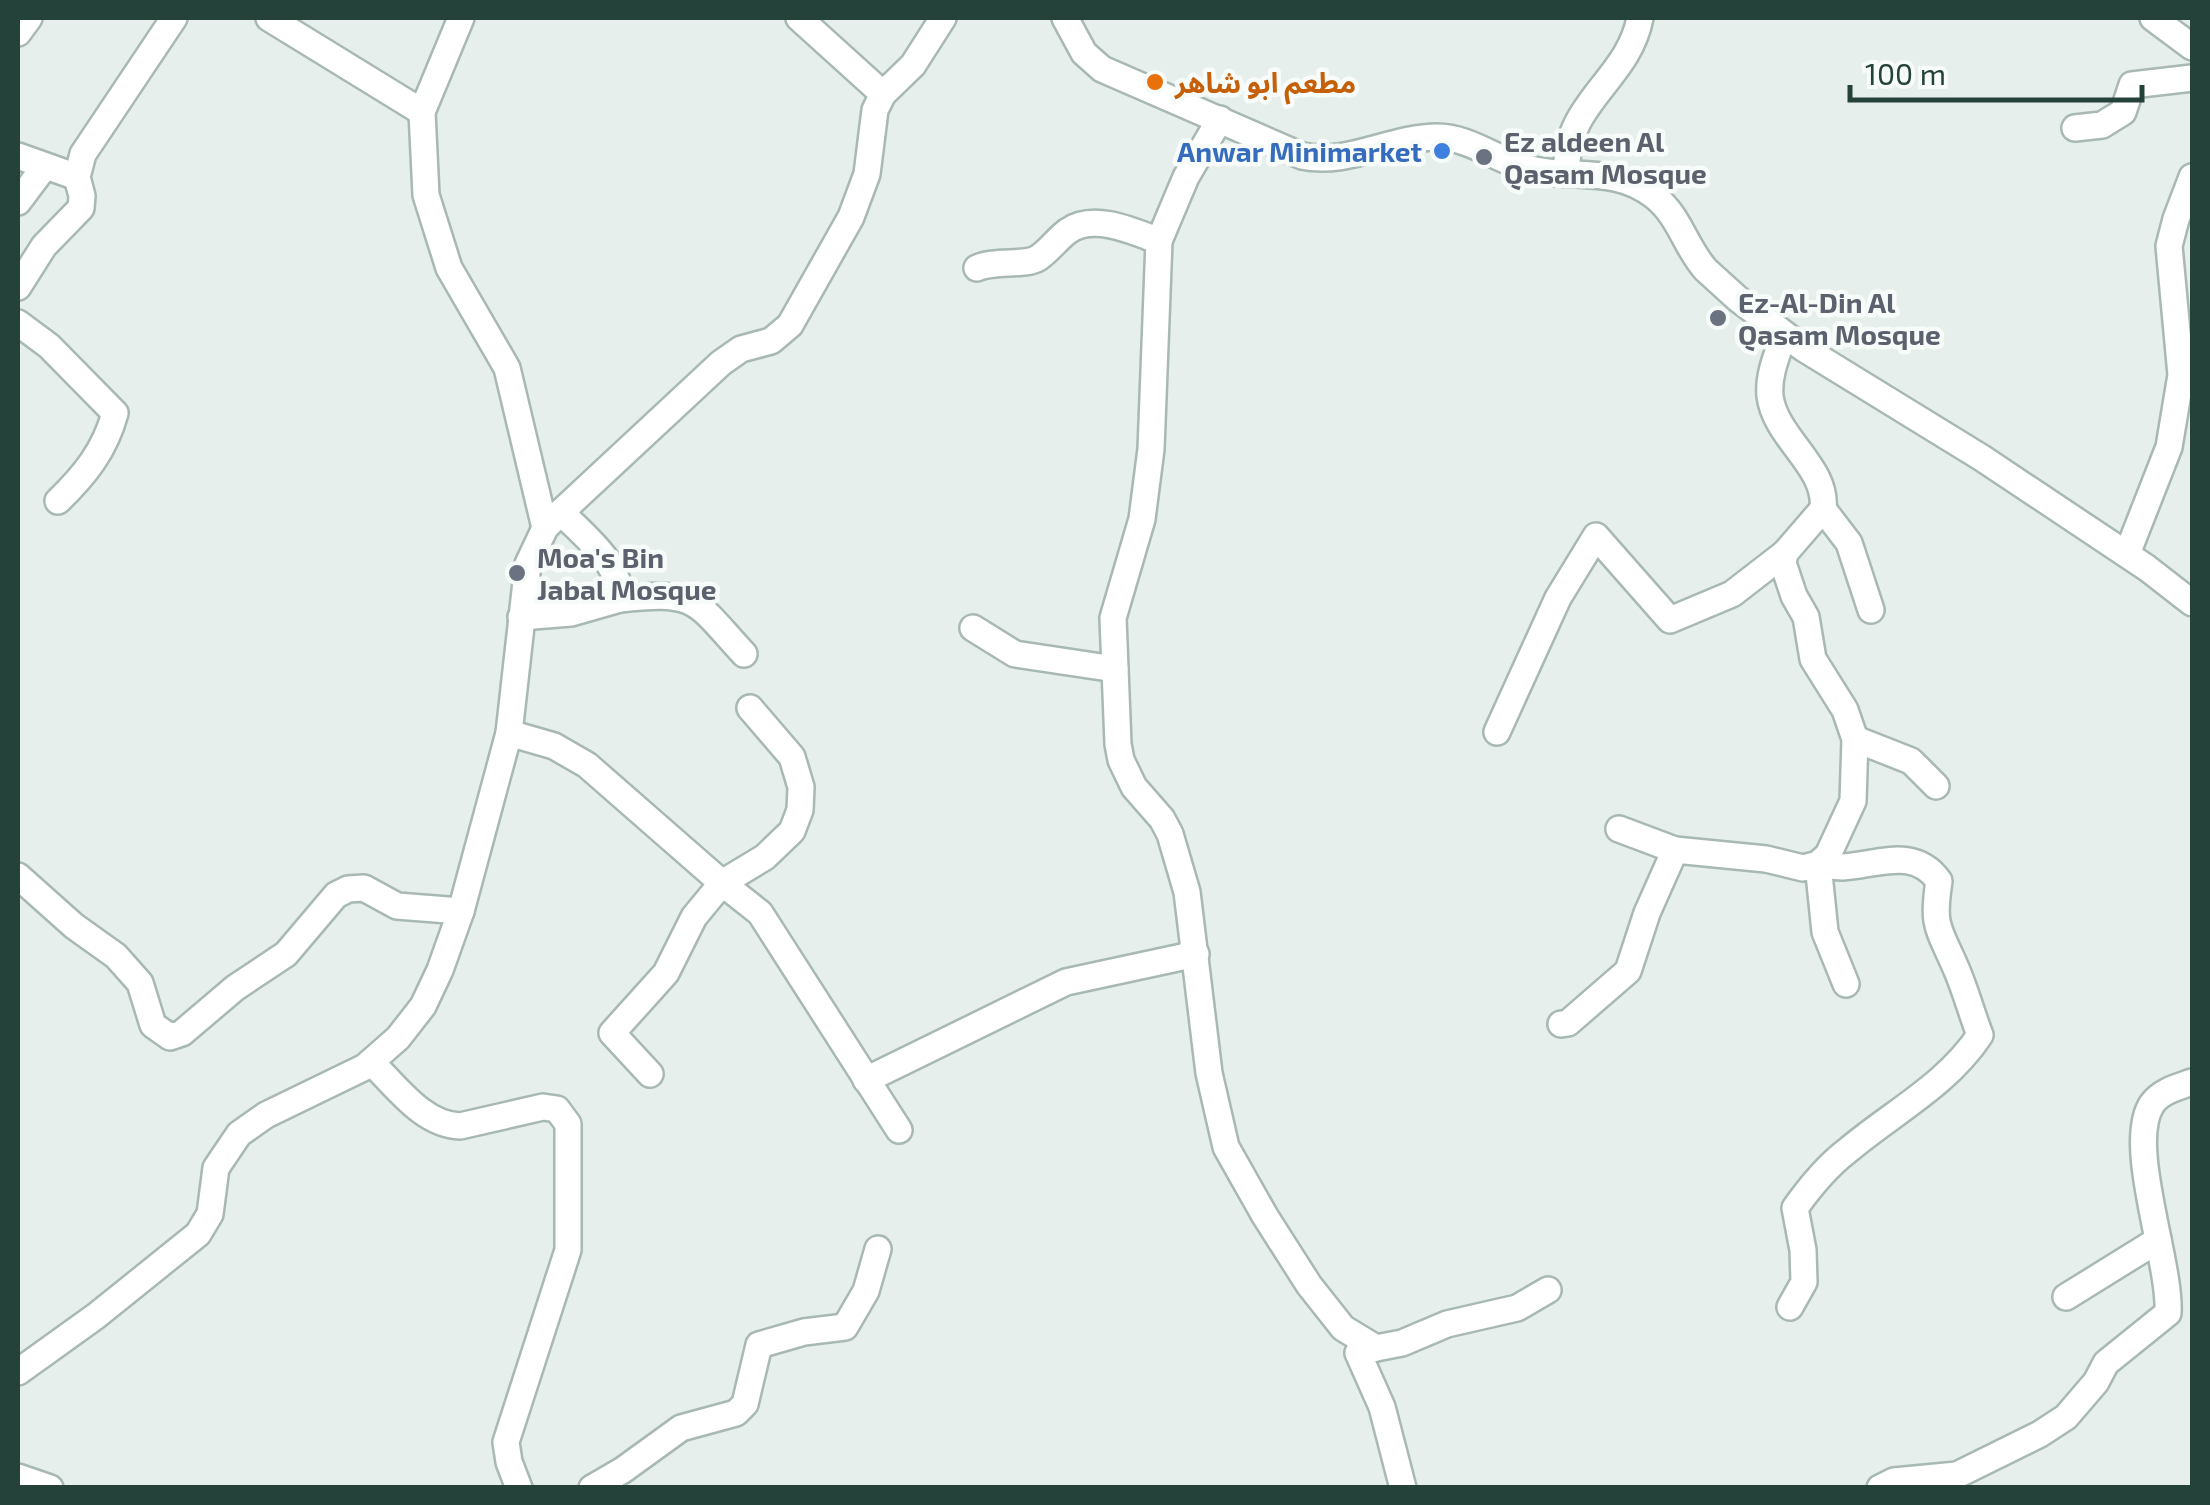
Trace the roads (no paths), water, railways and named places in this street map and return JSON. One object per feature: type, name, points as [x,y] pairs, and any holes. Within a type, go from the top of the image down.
[{"type":"street","points":[[18,33],[29,18]]},
{"type":"street","points":[[18,287],[44,246],[81,208],[77,177],[83,154],[174,18]]},
{"type":"street","points":[[269,18],[422,112]]},
{"type":"street","points":[[461,18],[422,112],[423,169],[432,220],[449,268],[507,368],[553,520],[611,564],[620,581],[620,599]]},
{"type":"street","points":[[798,18],[883,94]]},
{"type":"street","points":[[18,1372],[96,1316],[198,1234],[210,1214],[216,1168],[240,1134],[266,1116],[372,1062],[398,1038],[423,1006],[461,911],[509,733],[524,580],[553,520],[730,355],[771,341],[790,325],[856,206],[872,151],[875,110],[883,94],[913,65],[944,18]]},
{"type":"street","points":[[1065,18],[1084,53],[1102,69],[1302,156],[1316,160],[1438,137],[1478,146],[1526,168],[1606,174],[1650,192],[1673,214],[1696,260],[1784,335],[1982,458],[2127,554],[2192,603]]},
{"type":"street","points":[[1566,173],[1568,143],[1578,117],[1618,68],[1640,18]]},
{"type":"street","points":[[2153,18],[2192,47]]},
{"type":"street","points":[[2075,128],[2102,125],[2123,112],[2132,85],[2192,78]]},
{"type":"street","points":[[1220,119],[1186,177],[1159,241],[1151,450],[1142,518],[1113,618],[1121,760],[1134,787],[1170,834],[1186,892],[1209,1073],[1226,1147],[1309,1285],[1343,1328],[1376,1348]]},
{"type":"street","points":[[18,156],[77,177]]},
{"type":"street","points":[[18,202],[44,166]]},
{"type":"street","points":[[2127,554],[2169,447],[2182,375],[2185,343],[2169,246],[2192,176]]},
{"type":"street","points":[[977,268],[988,263],[1036,260],[1073,227],[1094,224],[1159,241]]},
{"type":"street","points":[[18,322],[49,346],[116,412],[109,438],[86,474],[58,502]]},
{"type":"street","points":[[1784,335],[1772,370],[1772,409],[1820,484],[1823,509],[1849,543],[1871,610]]},
{"type":"street","points":[[1496,732],[1558,598],[1596,536],[1670,620],[1732,594],[1785,553],[1823,509]]},
{"type":"street","points":[[1785,553],[1783,563],[1809,626],[1813,659],[1846,710],[1855,738],[1852,802],[1828,855],[1818,864]]},
{"type":"street","points":[[521,617],[571,614],[620,599],[668,596],[704,608],[744,654]]},
{"type":"street","points":[[974,628],[1015,654],[1114,670]]},
{"type":"street","points":[[650,1074],[612,1033],[666,973],[694,917],[722,883],[773,850],[792,831],[800,810],[801,787],[792,757],[750,708]]},
{"type":"street","points":[[509,733],[554,746],[587,765],[760,912],[899,1130]]},
{"type":"street","points":[[1855,738],[1911,761],[1936,786]]},
{"type":"street","points":[[1619,829],[1675,850],[1766,858],[1803,868],[1912,859],[1938,881],[1934,911],[1938,934],[1955,966],[1980,1035],[1963,1060],[1928,1092],[1845,1152],[1813,1182],[1795,1208],[1804,1282],[1790,1307]]},
{"type":"street","points":[[1561,1024],[1568,1023],[1628,970],[1675,850]]},
{"type":"street","points":[[1818,864],[1825,932],[1846,984]]},
{"type":"street","points":[[18,876],[74,926],[116,956],[140,983],[153,1025],[170,1037],[182,1033],[235,988],[286,954],[336,895],[348,888],[364,888],[397,906],[461,911]]},
{"type":"street","points":[[866,1080],[1066,982],[1196,954]]},
{"type":"street","points":[[372,1062],[426,1115],[446,1126],[544,1107],[557,1109],[568,1124],[568,1250],[506,1442],[508,1462],[519,1488]]},
{"type":"street","points":[[1880,1488],[1894,1482],[1957,1475],[1990,1461],[2066,1417],[2096,1382],[2106,1363],[2168,1313],[2166,1276],[2144,1151],[2144,1120],[2154,1101],[2168,1090],[2192,1082]]},
{"type":"street","points":[[2066,1297],[2158,1240]]},
{"type":"street","points":[[592,1488],[681,1428],[736,1413],[745,1404],[759,1346],[804,1332],[845,1327],[866,1291],[878,1249]]},
{"type":"street","points":[[1403,1488],[1382,1407],[1358,1353],[1402,1344],[1447,1324],[1517,1308],[1548,1290]]},
{"type":"street","points":[[1350,1339],[1376,1348]]},
{"type":"street","points":[[18,1478],[50,1488]]},
{"type":"place","name":"مطعم ابو شاهر","points":[[1155,82]]},
{"type":"place","name":"Anwar Minimarket","points":[[1442,151]]},
{"type":"place","name":"Ez aldeen Al Qasam Mosque","points":[[1484,157]]},
{"type":"place","name":"Ez-Al-Din Al Qasam Mosque","points":[[1718,318]]},
{"type":"place","name":"Moa's Bin Jabal Mosque","points":[[517,573]]}]
